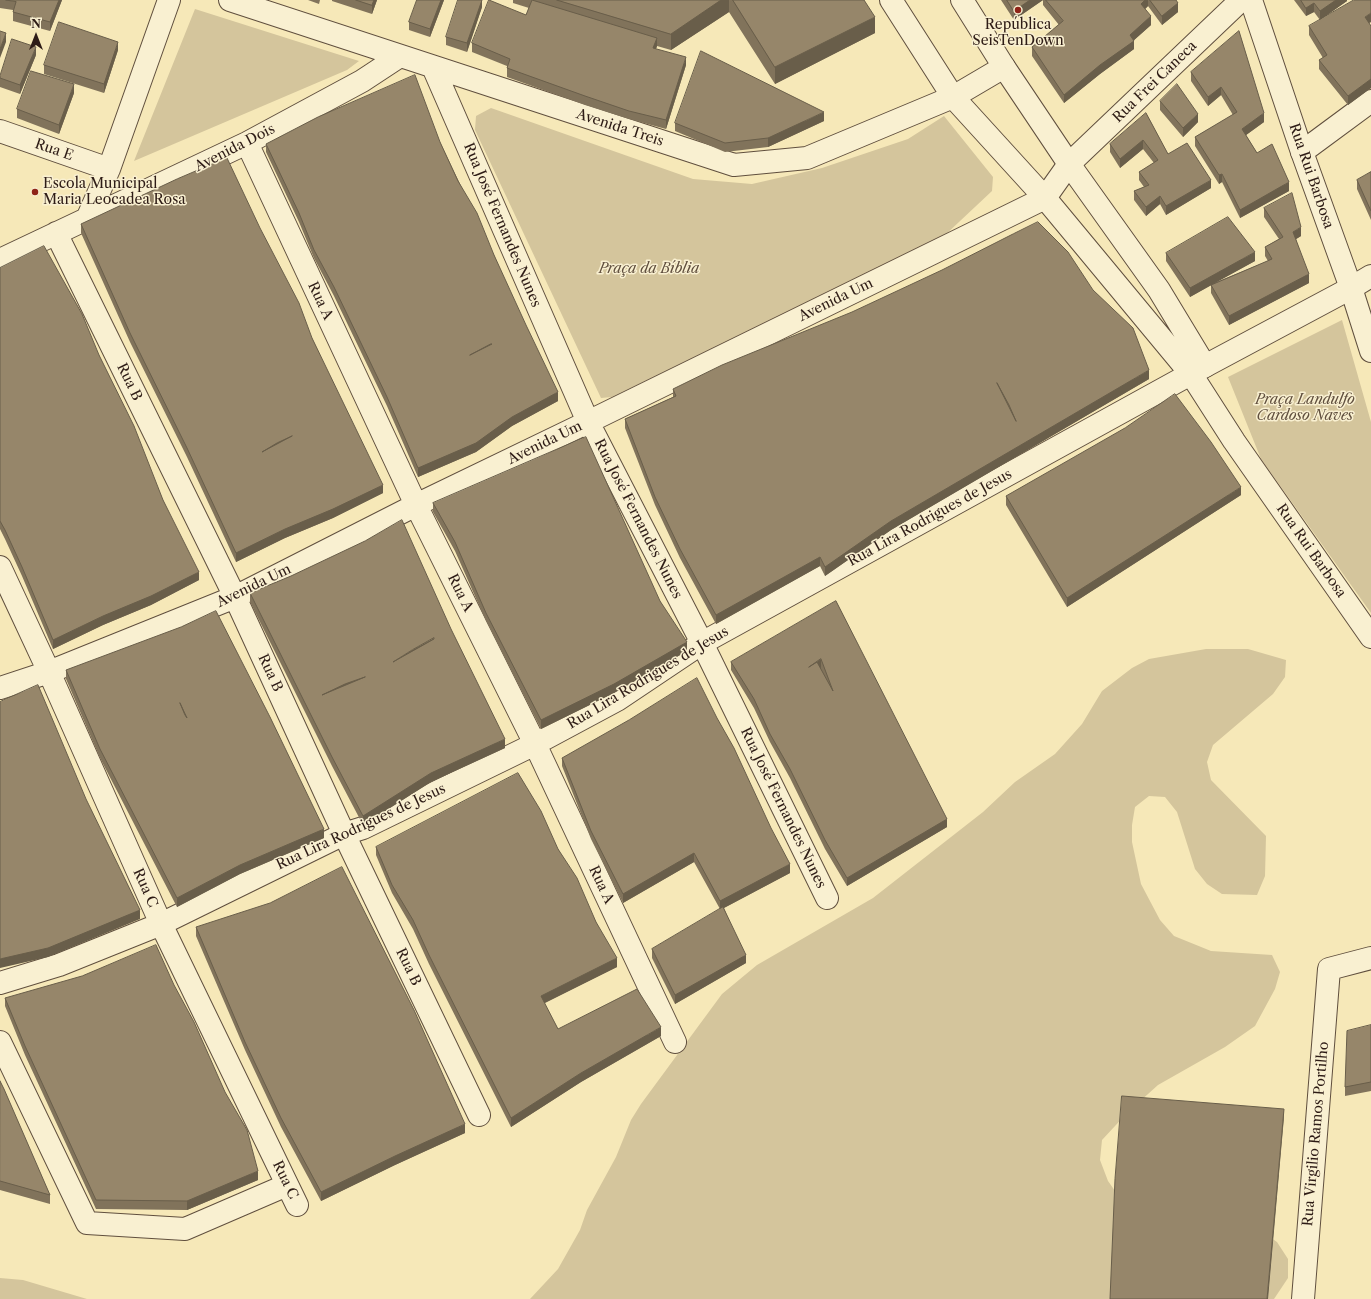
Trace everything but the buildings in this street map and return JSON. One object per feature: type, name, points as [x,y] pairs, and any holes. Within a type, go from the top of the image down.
[{"type":"street","points":[[87,219],[109,169],[169,0]]},
{"type":"street","name":"Avenida Treis","points":[[230,0],[734,165],[807,158],[952,97],[1004,67]]},
{"type":"street","points":[[891,0],[952,97],[1045,198],[1198,370]]},
{"type":"street","points":[[962,0],[1004,67],[1069,164],[1159,290],[1198,370]]},
{"type":"street","name":"Rua Frei Caneca","points":[[1069,164],[1241,0]]},
{"type":"street","name":"Rua Rui Barbosa","points":[[1251,0],[1302,152],[1351,288],[1371,351]]},
{"type":"street","name":"Avenida Dois","points":[[0,260],[246,143],[362,81],[400,56]]},
{"type":"street","name":"Rua José Fernandes Nunes","points":[[433,67],[588,422],[702,643],[827,898]]},
{"type":"street","points":[[1302,152],[1371,101]]},
{"type":"street","name":"Rua E","points":[[0,132],[109,169]]},
{"type":"street","name":"Rua A","points":[[246,143],[416,505],[535,744],[675,1042]]},
{"type":"street","name":"Avenida Um","points":[[0,688],[49,672],[235,597],[416,505],[1045,198],[1069,164]]},
{"type":"street","name":"Rua B","points":[[56,233],[235,597],[344,834],[480,1115]]},
{"type":"street","points":[[1198,370],[1371,276]]},
{"type":"street","name":"Rua Rui Barbosa","points":[[1198,370],[1251,465],[1371,637]]},
{"type":"street","name":"Rua Lira Rodrigues de Jesus","points":[[0,983],[59,965],[161,924],[344,834],[363,828],[535,744],[617,700],[702,643],[1198,370]]},
{"type":"street","name":"Rua C","points":[[0,567],[49,672],[161,924],[297,1205]]},
{"type":"street","name":"Rua Virgilio Ramos Portilho","points":[[1303,1299],[1329,970],[1371,958]]},
{"type":"street","points":[[0,1042],[87,1223],[185,1229],[287,1185]]},
{"type":"green space","points":[[195,9],[359,61],[347,70],[134,161]]},
{"type":"green space","name":"Praça da Bíblia","points":[[491,108],[693,179],[752,184],[822,168],[908,139],[944,116],[993,177],[992,191],[943,237],[612,397],[601,398],[475,130],[476,116]]},
{"type":"green space","name":"Praça Landulfo Cardoso Naves","points":[[1342,320],[1371,422],[1371,613],[1261,459],[1228,377]]},
{"type":"green space","points":[[1206,649],[1248,649],[1286,660],[1285,677],[1273,694],[1213,745],[1207,762],[1211,780],[1266,836],[1265,876],[1257,895],[1222,894],[1207,884],[1195,869],[1177,812],[1165,797],[1149,796],[1135,807],[1132,825],[1132,842],[1141,884],[1160,920],[1174,936],[1211,951],[1272,955],[1280,972],[1275,989],[1255,1026],[1225,1047],[1158,1085],[1128,1112],[1102,1140],[1100,1160],[1108,1181],[1120,1198],[1258,1229],[1277,1242],[1288,1259],[1288,1278],[1274,1299],[530,1299],[558,1269],[580,1230],[587,1210],[616,1157],[631,1120],[641,1104],[722,994],[757,965],[873,898],[983,812],[1015,782],[1055,754],[1082,724],[1102,691],[1132,668],[1149,659]]},
{"type":"green space","points":[[0,1278],[23,1280],[87,1299],[0,1299]]},
{"type":"place","name":"República SeisTenDown","points":[[1018,10]]},
{"type":"place","name":"Escola Municipal Maria Leocadea Rosa","points":[[35,192]]}]
